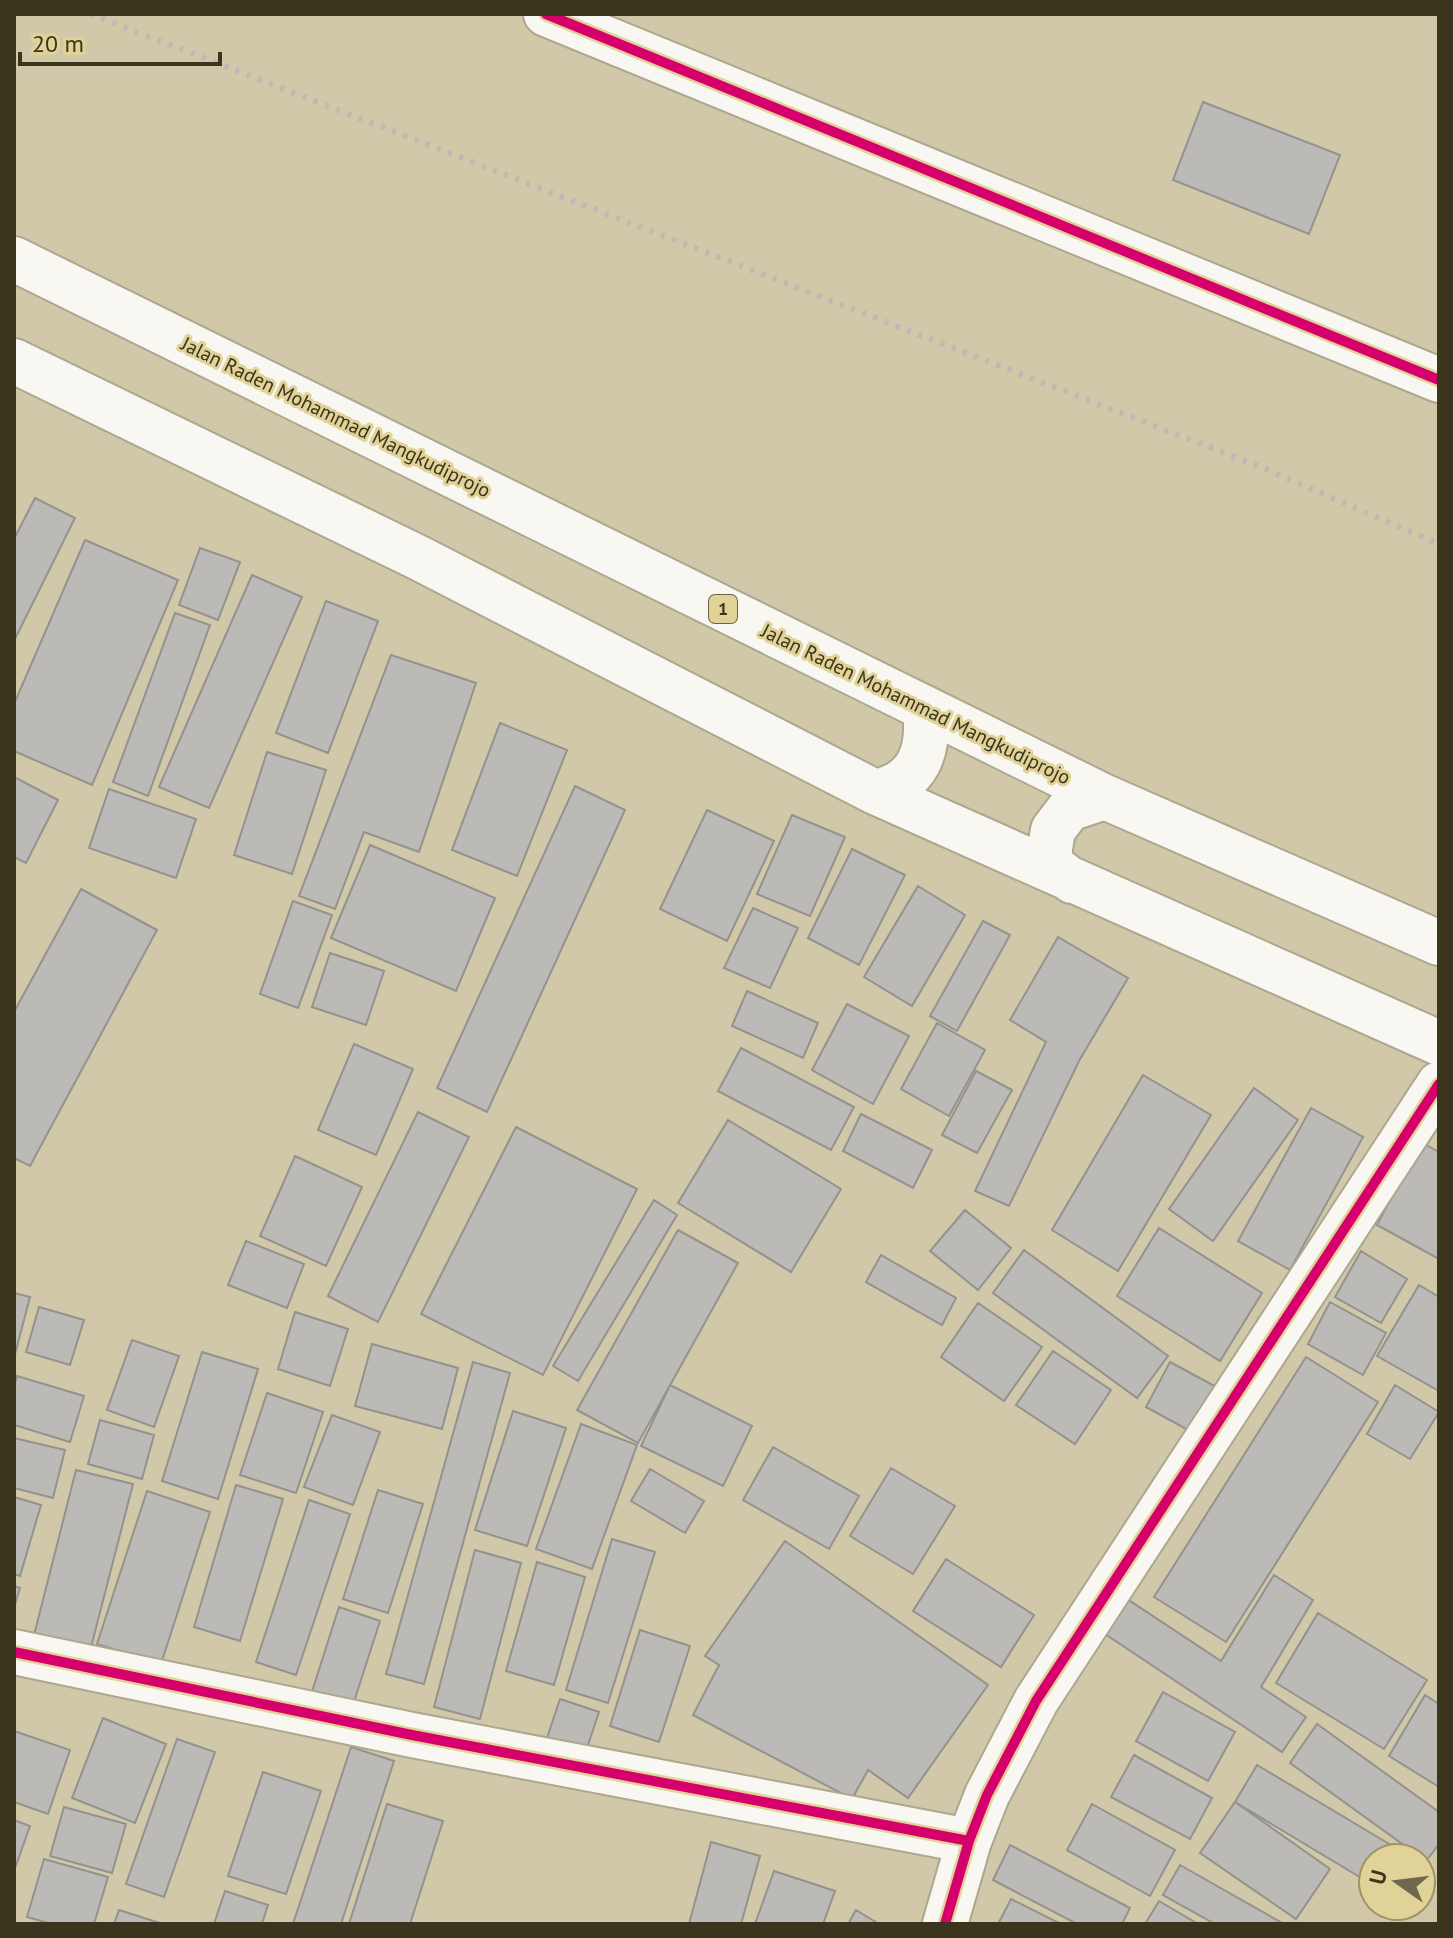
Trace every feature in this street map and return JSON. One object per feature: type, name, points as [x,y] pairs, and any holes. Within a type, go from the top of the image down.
[{"type":"main road","points":[[546,14],[1439,380]]},
{"type":"main road","name":"Jalan Raden Mohammad Mangkudiprojo","points":[[14,259],[1105,797],[1439,943]]},
{"type":"main road","points":[[14,361],[419,558],[875,792],[1439,1043]]},
{"type":"main road","points":[[875,792],[892,789],[917,768],[927,735],[925,709]]},
{"type":"main road","points":[[1072,881],[1054,867],[1049,855],[1053,830],[1069,809],[1105,797]]},
{"type":"main road","points":[[945,1924],[969,1841],[987,1795],[1036,1701],[1439,1084]]},
{"type":"main road","points":[[14,1652],[412,1735],[969,1841]]},
{"type":"building","points":[[1203,102],[1340,155],[1309,234],[1173,180]]},
{"type":"building","points":[[35,498],[75,518],[15,639],[14,539]]},
{"type":"building","points":[[85,540],[178,580],[92,785],[14,751],[14,704]]},
{"type":"building","points":[[200,548],[240,562],[218,620],[179,605]]},
{"type":"building","points":[[252,575],[302,597],[209,808],[159,787]]},
{"type":"building","points":[[326,601],[378,621],[328,753],[276,733]]},
{"type":"building","points":[[175,613],[210,625],[148,796],[113,782]]},
{"type":"building","points":[[391,655],[476,683],[419,852],[364,832],[335,909],[299,896]]},
{"type":"building","points":[[500,723],[567,750],[517,876],[452,850]]},
{"type":"building","points":[[267,752],[326,770],[292,874],[234,855]]},
{"type":"building","points":[[14,777],[58,800],[26,863],[14,857]]},
{"type":"building","points":[[575,786],[625,810],[487,1112],[437,1088]]},
{"type":"building","points":[[109,789],[196,819],[176,878],[89,848]]},
{"type":"building","points":[[707,810],[774,841],[727,941],[660,909]]},
{"type":"building","points":[[792,815],[845,837],[810,916],[757,894]]},
{"type":"building","points":[[370,845],[495,898],[456,991],[331,938]]},
{"type":"building","points":[[852,849],[905,875],[859,965],[808,938]]},
{"type":"building","points":[[918,886],[965,915],[912,1006],[864,977]]},
{"type":"building","points":[[81,889],[157,930],[30,1166],[14,1158],[14,1012]]},
{"type":"building","points":[[293,901],[332,915],[298,1008],[260,994]]},
{"type":"building","points":[[753,908],[798,928],[770,988],[724,968]]},
{"type":"building","points":[[983,921],[1010,935],[957,1031],[930,1016]]},
{"type":"building","points":[[1058,937],[1128,978],[1079,1061],[1009,1206],[975,1191],[1046,1042],[1010,1020]]},
{"type":"building","points":[[330,953],[384,971],[366,1025],[312,1007]]},
{"type":"building","points":[[747,991],[818,1023],[803,1058],[732,1026]]},
{"type":"building","points":[[847,1004],[909,1036],[873,1104],[812,1070]]},
{"type":"building","points":[[937,1023],[985,1050],[949,1116],[901,1089]]},
{"type":"building","points":[[354,1044],[413,1069],[376,1155],[318,1130]]},
{"type":"building","points":[[741,1048],[854,1107],[831,1150],[718,1091]]},
{"type":"building","points":[[976,1071],[1012,1090],[977,1153],[942,1135]]},
{"type":"building","points":[[1143,1075],[1211,1115],[1118,1271],[1052,1230]]},
{"type":"building","points":[[1254,1088],[1298,1120],[1213,1241],[1169,1209]]},
{"type":"building","points":[[1311,1108],[1363,1137],[1290,1270],[1238,1241]]},
{"type":"building","points":[[418,1112],[469,1137],[378,1322],[328,1296]]},
{"type":"building","points":[[861,1114],[932,1150],[913,1188],[843,1151]]},
{"type":"building","points":[[728,1120],[841,1189],[791,1272],[678,1203]]},
{"type":"building","points":[[516,1127],[637,1189],[543,1375],[421,1314]]},
{"type":"building","points":[[1421,1142],[1439,1152],[1439,1259],[1377,1225]]},
{"type":"building","points":[[295,1156],[362,1187],[326,1266],[260,1236]]},
{"type":"building","points":[[654,1200],[677,1215],[578,1381],[553,1366]]},
{"type":"building","points":[[965,1210],[1011,1248],[978,1290],[930,1251]]},
{"type":"building","points":[[1159,1228],[1262,1293],[1220,1361],[1117,1296]]},
{"type":"building","points":[[678,1230],[738,1263],[638,1443],[577,1410]]},
{"type":"building","points":[[246,1241],[304,1264],[287,1308],[228,1285]]},
{"type":"building","points":[[1024,1250],[1168,1356],[1137,1398],[993,1293]]},
{"type":"building","points":[[1361,1251],[1407,1279],[1381,1323],[1335,1297]]},
{"type":"building","points":[[881,1255],[956,1298],[942,1325],[866,1282]]},
{"type":"building","points":[[1419,1285],[1439,1297],[1439,1391],[1377,1356]]},
{"type":"building","points":[[14,1293],[30,1297],[14,1358]]},
{"type":"building","points":[[1330,1302],[1386,1333],[1363,1375],[1308,1344]]},
{"type":"building","points":[[978,1303],[1042,1347],[1004,1401],[941,1357]]},
{"type":"building","points":[[39,1307],[84,1320],[70,1365],[26,1352]]},
{"type":"building","points":[[295,1312],[348,1329],[330,1386],[278,1369]]},
{"type":"building","points":[[132,1340],[179,1356],[154,1427],[107,1410]]},
{"type":"building","points":[[372,1344],[458,1368],[442,1429],[355,1406]]},
{"type":"building","points":[[1053,1351],[1111,1390],[1075,1444],[1016,1405]]},
{"type":"building","points":[[202,1352],[258,1369],[218,1499],[162,1481]]},
{"type":"building","points":[[1306,1357],[1378,1402],[1226,1642],[1154,1597]]},
{"type":"building","points":[[473,1362],[510,1373],[424,1684],[386,1674]]},
{"type":"building","points":[[1170,1362],[1222,1390],[1197,1435],[1146,1407]]},
{"type":"building","points":[[17,1376],[84,1396],[70,1442],[14,1425]]},
{"type":"building","points":[[670,1385],[752,1426],[723,1486],[641,1446]]},
{"type":"building","points":[[1395,1385],[1439,1412],[1410,1459],[1367,1434]]},
{"type":"building","points":[[267,1393],[323,1412],[296,1493],[240,1475]]},
{"type":"building","points":[[513,1411],[566,1428],[527,1546],[475,1530]]},
{"type":"building","points":[[332,1415],[380,1432],[353,1505],[304,1487]]},
{"type":"building","points":[[100,1420],[154,1435],[142,1479],[88,1464]]},
{"type":"building","points":[[581,1424],[637,1445],[592,1569],[536,1549]]},
{"type":"building","points":[[14,1438],[65,1450],[53,1498],[14,1488]]},
{"type":"building","points":[[773,1447],[859,1496],[829,1549],[743,1500]]},
{"type":"building","points":[[891,1468],[955,1506],[913,1574],[850,1536]]},
{"type":"building","points":[[650,1469],[704,1501],[685,1533],[631,1501]]},
{"type":"building","points":[[76,1470],[133,1484],[88,1659],[32,1643]]},
{"type":"building","points":[[236,1485],[283,1499],[240,1641],[194,1627]]},
{"type":"building","points":[[378,1490],[423,1504],[388,1613],[343,1599]]},
{"type":"building","points":[[147,1491],[210,1512],[161,1664],[97,1644]]},
{"type":"building","points":[[14,1497],[41,1505],[20,1576],[14,1574]]},
{"type":"building","points":[[309,1500],[350,1514],[296,1675],[256,1662]]},
{"type":"building","points":[[612,1539],[655,1552],[608,1703],[566,1690]]},
{"type":"building","points":[[785,1541],[988,1685],[908,1798],[868,1770],[852,1799],[693,1715],[719,1665],[705,1656]]},
{"type":"building","points":[[475,1550],[521,1563],[480,1719],[434,1707]]},
{"type":"building","points":[[946,1559],[1034,1615],[1001,1667],[913,1611]]},
{"type":"building","points":[[537,1562],[585,1577],[554,1685],[506,1671]]},
{"type":"building","points":[[1274,1575],[1313,1600],[1261,1687],[1306,1717],[1282,1752],[1102,1632],[1124,1597],[1221,1661]]},
{"type":"building","points":[[14,1586],[20,1588],[14,1608]]},
{"type":"building","points":[[339,1607],[380,1621],[350,1714],[309,1701]]},
{"type":"building","points":[[1318,1613],[1427,1680],[1384,1749],[1276,1683]]},
{"type":"building","points":[[640,1630],[690,1646],[659,1742],[610,1726]]},
{"type":"building","points":[[1163,1692],[1235,1732],[1208,1781],[1136,1741]]},
{"type":"building","points":[[1425,1695],[1439,1704],[1439,1787],[1389,1756]]},
{"type":"building","points":[[560,1699],[599,1712],[581,1766],[542,1753]]},
{"type":"building","points":[[103,1718],[166,1744],[135,1823],[72,1798]]},
{"type":"building","points":[[1317,1724],[1439,1812],[1439,1844],[1437,1847],[1437,1842],[1400,1842],[1290,1763]]},
{"type":"building","points":[[14,1731],[70,1750],[48,1814],[14,1802]]},
{"type":"building","points":[[177,1739],[215,1752],[164,1897],[126,1884]]},
{"type":"building","points":[[351,1747],[394,1761],[341,1924],[293,1924]]},
{"type":"building","points":[[1134,1755],[1212,1798],[1190,1839],[1111,1797]]},
{"type":"building","points":[[1257,1765],[1386,1842],[1357,1842],[1357,1875],[1235,1802]]},
{"type":"building","points":[[263,1772],[321,1791],[286,1894],[228,1876]]},
{"type":"building","points":[[1235,1802],[1330,1869],[1296,1919],[1200,1853]]},
{"type":"building","points":[[387,1804],[443,1821],[410,1924],[349,1924]]},
{"type":"building","points":[[1092,1804],[1175,1850],[1150,1896],[1067,1850]]},
{"type":"building","points":[[64,1807],[126,1824],[112,1873],[50,1856]]},
{"type":"building","points":[[14,1820],[30,1826],[14,1871]]},
{"type":"building","points":[[711,1842],[760,1856],[741,1924],[689,1924]]},
{"type":"building","points":[[1010,1845],[1130,1908],[1122,1924],[1077,1924],[993,1880]]},
{"type":"building","points":[[44,1859],[108,1877],[94,1924],[52,1924],[27,1917]]},
{"type":"building","points":[[1180,1865],[1284,1924],[1215,1924],[1163,1895]]},
{"type":"building","points":[[774,1871],[835,1891],[823,1924],[755,1924]]},
{"type":"building","points":[[225,1891],[268,1905],[262,1924],[214,1924]]},
{"type":"building","points":[[1011,1899],[1061,1924],[998,1924]]},
{"type":"building","points":[[1159,1901],[1198,1924],[1145,1924]]},
{"type":"building","points":[[119,1910],[163,1924],[114,1924]]},
{"type":"building","points":[[856,1910],[879,1924],[848,1924]]},
{"type":"railway","points":[[90,14],[1261,467],[1439,544]]},
{"type":"cycle path","points":[[546,14],[1439,380]]},
{"type":"cycle path","points":[[945,1924],[969,1841],[987,1795],[1036,1701],[1439,1084]]},
{"type":"cycle path","points":[[14,1652],[412,1735],[969,1841]]}]
